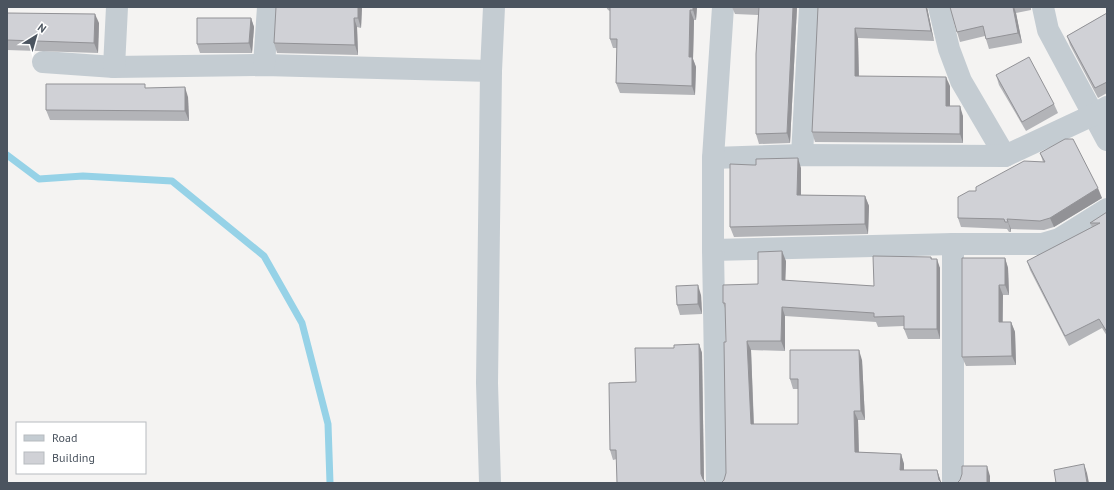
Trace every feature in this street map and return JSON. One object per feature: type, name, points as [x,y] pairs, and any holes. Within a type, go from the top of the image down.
[{"type":"street","points":[[114,67],[118,7]]},
{"type":"street","points":[[264,65],[268,7]]},
{"type":"street","points":[[490,483],[487,383],[491,71],[494,7]]},
{"type":"street","points":[[718,483],[713,250],[713,158],[723,7]]},
{"type":"street","points":[[802,155],[810,7]]},
{"type":"street","points":[[939,7],[949,49],[962,81],[1005,156]]},
{"type":"street","points":[[1043,7],[1048,30],[1100,111],[1107,140]]},
{"type":"street","points":[[43,62],[114,67],[264,65],[491,71]]},
{"type":"street","points":[[713,158],[802,155],[1005,156],[1100,111]]},
{"type":"street","points":[[713,250],[953,244],[1042,244],[1059,239],[1107,209]]},
{"type":"street","points":[[953,244],[953,483]]},
{"type":"building","points":[[276,7],[358,7],[358,18],[354,18],[355,45],[274,43]]},
{"type":"building","points":[[610,7],[693,7],[693,10],[690,10],[689,57],[692,57],[692,86],[616,83],[617,39],[610,39]]},
{"type":"building","points":[[759,7],[793,7],[787,133],[756,134],[756,54]]},
{"type":"building","points":[[818,7],[926,7],[931,31],[855,28],[855,76],[946,77],[946,106],[960,106],[960,134],[812,132]]},
{"type":"building","points":[[950,7],[1013,7],[1018,33],[986,39],[983,26],[957,32]]},
{"type":"building","points":[[7,13],[95,14],[94,43],[7,40]]},
{"type":"building","points":[[1107,13],[1107,82],[1095,88],[1067,36]]},
{"type":"building","points":[[197,18],[251,18],[249,43],[197,44]]},
{"type":"building","points":[[1029,57],[1054,104],[1022,122],[996,75]]},
{"type":"building","points":[[46,84],[145,84],[145,88],[185,87],[185,111],[46,110]]},
{"type":"building","points":[[1065,139],[1073,139],[1098,188],[1050,218],[1040,221],[1007,219],[1008,222],[1005,222],[1004,219],[958,218],[958,197],[969,191],[976,191],[976,187],[1024,161],[1045,162],[1040,153]]},
{"type":"building","points":[[798,158],[797,195],[865,196],[865,224],[730,227],[730,164],[756,165],[756,159]]},
{"type":"building","points":[[1107,212],[1107,332],[1099,319],[1065,336],[1027,261],[1100,223],[1090,223]]},
{"type":"building","points":[[782,251],[782,280],[874,286],[873,256],[931,257],[931,259],[937,259],[937,329],[904,329],[904,316],[874,317],[874,313],[782,307],[781,341],[747,341],[751,424],[798,424],[798,379],[790,379],[790,350],[859,350],[861,411],[854,411],[855,452],[901,454],[900,470],[937,470],[939,480],[942,483],[721,483],[724,480],[726,473],[724,342],[726,342],[723,285],[758,284],[758,252]]},
{"type":"building","points":[[962,258],[1005,258],[1005,285],[999,285],[999,322],[1011,322],[1012,356],[962,357]]},
{"type":"building","points":[[698,285],[698,304],[677,305],[676,286]]},
{"type":"building","points":[[699,344],[701,474],[706,483],[617,483],[616,450],[610,450],[609,383],[636,382],[635,348],[674,348],[674,345]]},
{"type":"building","points":[[1084,464],[1087,483],[1056,483],[1054,470]]},
{"type":"building","points":[[962,466],[987,466],[987,483],[957,483],[962,474]]},
{"type":"waterway","points":[[7,155],[39,179],[83,176],[172,181],[264,256],[302,323],[328,424],[330,483]]}]
